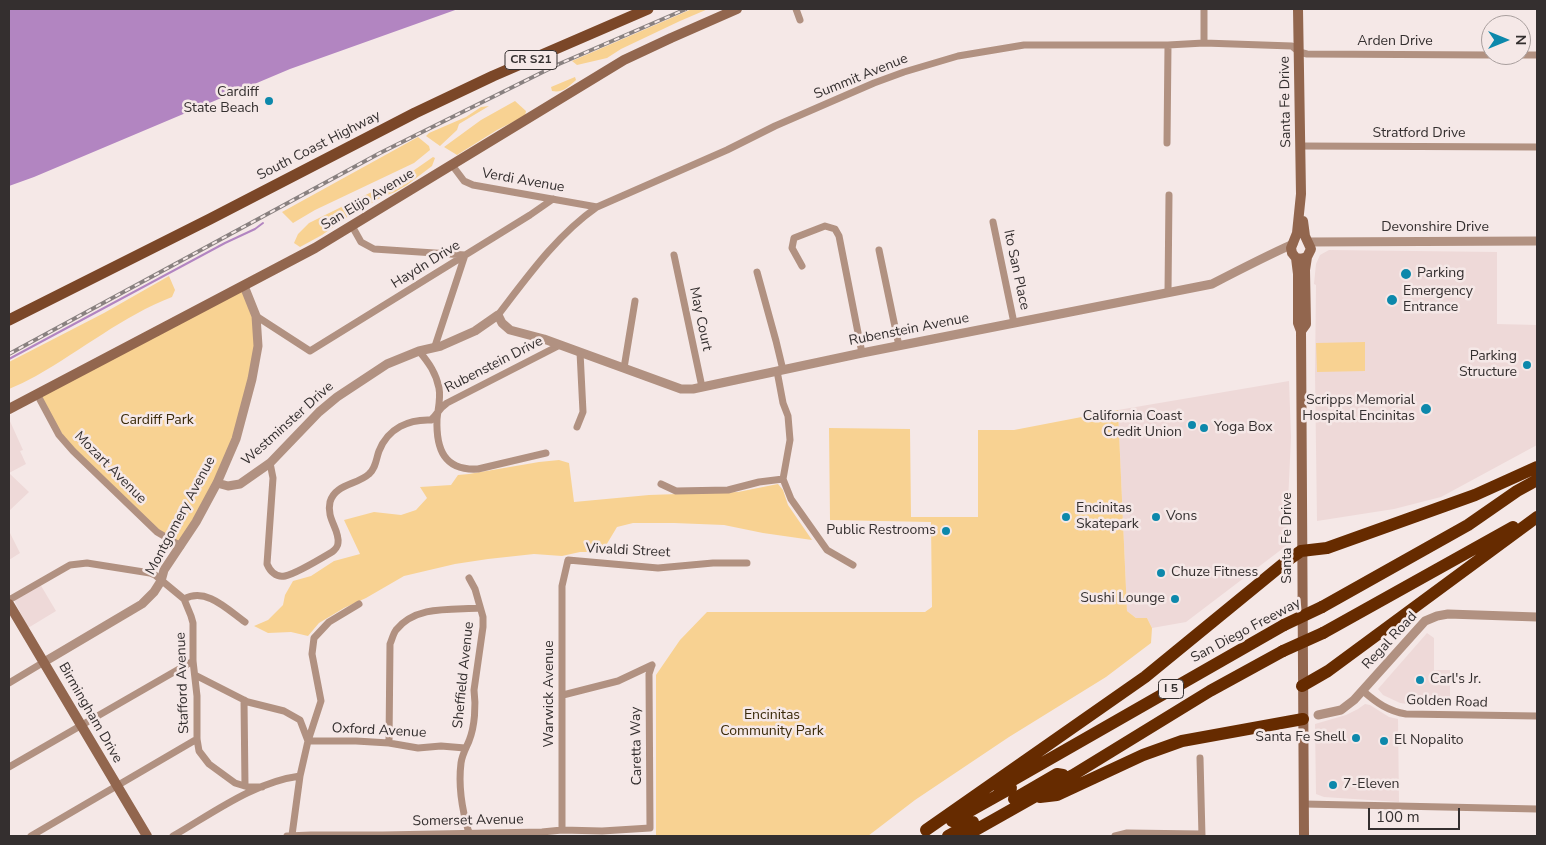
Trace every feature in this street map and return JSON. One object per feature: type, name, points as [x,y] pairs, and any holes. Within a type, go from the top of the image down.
[{"type":"highway","points":[[922,834],[1145,677],[1301,551],[1327,548],[1412,518],[1475,495],[1537,467]]},
{"type":"highway","name":"San Diego Freeway","points":[[922,834],[1059,753],[1284,625],[1322,607],[1468,524],[1537,480]]},
{"type":"highway","points":[[1518,491],[1537,488]]},
{"type":"highway","name":"I 5","points":[[966,836],[1073,775],[1210,691],[1283,651],[1323,633],[1537,513]]},
{"type":"highway","points":[[1302,686],[1328,671],[1537,517]]},
{"type":"highway","points":[[1035,797],[1057,795],[1143,755],[1182,741],[1304,719]]},
{"type":"highway","points":[[948,836],[1057,774],[1073,775]]},
{"type":"main road","name":"South Coast Highway","points":[[9,320],[14,315],[210,219],[415,113],[493,76],[648,9]]},
{"type":"main road","name":"San Elijo Avenue","points":[[9,409],[315,248],[624,60],[737,9]]},
{"type":"main road","name":"Santa Fe Drive","points":[[1298,9],[1300,194],[1298,233],[1291,248],[1302,255],[1305,270],[1306,324],[1302,330],[1301,551],[1304,836]]},
{"type":"main road","name":"Santa Fe Drive","points":[[1300,194],[1303,201],[1304,230],[1310,245],[1302,255]]},
{"type":"main road","points":[[1294,242],[1303,239],[1308,241]]},
{"type":"main road","name":"Birmingham Drive","points":[[9,602],[147,836]]},
{"type":"street","points":[[796,9],[800,20]]},
{"type":"street","points":[[1204,9],[1204,43]]},
{"type":"street","name":"Summit Avenue","points":[[498,315],[540,260],[582,217],[597,207],[874,83],[904,72],[958,56],[1024,45],[1168,45],[1204,43],[1292,46],[1299,52]]},
{"type":"street","points":[[1167,143],[1168,45]]},
{"type":"street","name":"Arden Drive","points":[[1299,52],[1307,54],[1481,55]]},
{"type":"street","name":"Stratford Drive","points":[[1300,146],[1537,147]]},
{"type":"street","name":"Verdi Avenue","points":[[452,165],[464,180],[473,185],[597,207]]},
{"type":"street","points":[[1168,292],[1169,196]]},
{"type":"street","name":"Haydn Drive","points":[[256,316],[310,351],[553,199]]},
{"type":"street","name":"Ito San Place","points":[[993,222],[1014,323]]},
{"type":"street","points":[[352,226],[361,242],[374,249],[465,255],[435,346]]},
{"type":"street","points":[[802,266],[792,248],[794,238],[825,226],[835,229],[839,236],[862,353]]},
{"type":"street","name":"Devonshire Drive","points":[[1308,241],[1537,242]]},
{"type":"street","name":"Rubenstein Avenue","points":[[560,345],[681,388],[693,389],[862,353],[1212,284],[1294,242]]},
{"type":"street","name":"Devonshire Drive","points":[[1302,255],[1333,242]]},
{"type":"street","points":[[879,250],[899,346]]},
{"type":"street","name":"Rubenstein Avenue","points":[[1264,258],[1280,254],[1302,255]]},
{"type":"street","name":"May Court","points":[[674,255],[702,387]]},
{"type":"street","points":[[757,272],[776,340],[783,403],[788,416],[790,440],[783,479],[791,499],[827,550],[853,565]]},
{"type":"street","name":"Montgomery Avenue","points":[[9,683],[142,604],[154,592],[161,581],[164,570],[196,522],[217,483],[236,439],[252,379],[258,346],[256,316],[244,286]]},
{"type":"street","points":[[624,368],[635,301]]},
{"type":"street","points":[[498,315],[502,324],[510,330],[560,345]]},
{"type":"street","name":"Westminster Drive","points":[[217,483],[228,486],[240,484],[270,462],[319,412],[337,397],[386,364],[419,351],[441,346],[475,331],[498,315]]},
{"type":"street","name":"Rubenstein Drive","points":[[270,462],[273,478],[267,564],[274,574],[286,576],[332,552],[338,544],[329,512],[330,501],[334,494],[343,486],[367,476],[375,468],[382,444],[396,428],[406,422],[431,420],[437,415],[439,409],[447,403],[560,345]]},
{"type":"street","points":[[419,351],[434,371],[439,387],[437,418],[440,447],[448,461],[466,470],[478,469],[546,453]]},
{"type":"street","points":[[577,427],[583,412],[580,352]]},
{"type":"street","name":"Mozart Avenue","points":[[37,394],[59,435],[73,451],[157,532],[180,546]]},
{"type":"street","points":[[661,484],[676,491],[728,490],[759,482],[783,479]]},
{"type":"street","name":"Vivaldi Street","points":[[568,560],[658,568],[714,563],[747,564]]},
{"type":"street","name":"Warwick Avenue","points":[[562,830],[562,586],[568,560]]},
{"type":"street","points":[[9,602],[70,565],[87,563],[150,572],[184,599],[192,595],[202,594],[245,622]]},
{"type":"street","name":"Sheffield Avenue","points":[[469,578],[480,608],[483,627],[474,690],[476,701],[472,733],[461,762],[460,789],[462,808],[469,833]]},
{"type":"street","name":"Stafford Avenue","points":[[184,599],[190,610],[193,624],[193,661],[197,696],[197,739],[199,751],[209,764],[236,783],[255,788],[262,787]]},
{"type":"street","points":[[289,836],[308,741],[321,701],[312,647],[314,638],[322,627],[359,604]]},
{"type":"street","points":[[389,743],[390,644],[396,630],[408,619],[427,611],[480,608]]},
{"type":"street","name":"Regal Road","points":[[1304,719],[1344,708],[1363,691],[1425,621],[1431,618],[1448,614],[1537,617]]},
{"type":"street","points":[[9,767],[80,724],[193,661]]},
{"type":"street","name":"Caretta Way","points":[[563,695],[618,681],[652,665],[649,674],[650,828]]},
{"type":"street","points":[[195,675],[244,700],[284,711],[300,720],[308,741]]},
{"type":"street","name":"Golden Road","points":[[1363,691],[1392,712],[1406,714],[1537,716]]},
{"type":"street","points":[[244,700],[246,786]]},
{"type":"street","points":[[31,836],[197,739]]},
{"type":"street","name":"Oxford Avenue","points":[[308,741],[389,743],[418,748],[441,746],[465,748]]},
{"type":"street","points":[[1115,836],[1127,833],[1202,835],[1200,758]]},
{"type":"street","points":[[173,836],[253,790],[284,778],[300,776]]},
{"type":"street","points":[[1304,804],[1537,810]]},
{"type":"street","name":"Somerset Avenue","points":[[289,836],[383,836],[562,830],[602,832],[650,828]]},
{"type":"shaded area","points":[[9,9],[458,9],[290,69],[9,186]]},
{"type":"shaded area","name":"Scripps Memorial Hospital Encinitas","points":[[1329,250],[1497,252],[1497,324],[1537,325],[1537,445],[1441,497],[1394,509],[1317,521],[1316,285],[1314,284],[1316,264],[1320,255]]},
{"type":"shaded area","points":[[1289,381],[1291,437],[1286,546],[1186,622],[1152,628],[1147,618],[1136,618],[1127,611],[1118,410]]},
{"type":"shaded area","points":[[9,419],[23,450],[20,451],[26,464],[9,473]]},
{"type":"shaded area","points":[[9,473],[29,492],[9,511]]},
{"type":"shaded area","points":[[9,531],[20,553],[9,560]]},
{"type":"shaded area","points":[[40,584],[56,611],[28,628],[14,600]]},
{"type":"shaded area","points":[[1427,633],[1434,638],[1434,670],[1450,670],[1450,705],[1400,703],[1383,695],[1378,689]]},
{"type":"shaded area","points":[[1365,704],[1370,705],[1389,717],[1398,719],[1399,802],[1324,797],[1316,794],[1315,724],[1346,715]]},
{"type":"green space","points":[[692,9],[708,9],[621,49],[607,58],[577,65],[572,61]]},
{"type":"green space","points":[[575,77],[576,80],[565,89],[552,91],[551,87]]},
{"type":"green space","points":[[515,101],[526,111],[525,116],[497,130],[457,155],[444,147],[481,120]]},
{"type":"green space","points":[[489,106],[459,124],[457,130],[440,146],[426,136],[466,117],[481,107]]},
{"type":"green space","points":[[418,137],[429,146],[430,150],[414,163],[315,210],[293,223],[282,212]]},
{"type":"green space","points":[[433,157],[435,158],[432,166],[407,185],[382,197],[300,247],[294,243],[298,234],[309,223],[410,173]]},
{"type":"green space","points":[[169,276],[175,290],[172,297],[120,323],[53,366],[9,389],[9,362],[104,313]]},
{"type":"green space","name":"Cardiff Park","points":[[244,286],[258,328],[237,436],[181,545],[168,539],[73,451],[37,394]]},
{"type":"green space","points":[[1365,342],[1365,371],[1317,372],[1316,343]]},
{"type":"green space","name":"Encinitas Community Park","points":[[1118,410],[1127,611],[1136,618],[1147,618],[1152,628],[1151,643],[1106,677],[1009,737],[915,800],[868,836],[656,836],[656,675],[680,640],[707,612],[925,612],[932,607],[931,522],[830,520],[829,428],[910,429],[911,517],[978,517],[978,430],[1014,430]]},
{"type":"green space","points":[[559,460],[569,463],[574,502],[649,495],[738,492],[778,484],[783,490],[788,505],[812,540],[724,525],[633,523],[617,527],[602,552],[580,552],[562,556],[534,554],[488,559],[455,564],[404,576],[319,623],[308,636],[291,632],[268,633],[254,626],[268,620],[283,605],[285,595],[293,581],[311,576],[334,561],[360,554],[344,520],[374,512],[401,515],[416,510],[427,498],[420,487],[451,485],[458,475]]},
{"type":"waterway","points":[[9,359],[225,243],[255,229],[263,223]]},
{"type":"railway","points":[[9,354],[380,153],[559,64],[686,9]]},
{"type":"place","name":"Cardiff State Beach","points":[[269,101]]},
{"type":"place","name":"Parking","points":[[1406,274]]},
{"type":"place","name":"Emergency Entrance","points":[[1392,300]]},
{"type":"place","name":"Parking Structure","points":[[1527,365]]},
{"type":"place","name":"Scripps Memorial Hospital Encinitas","points":[[1426,409]]},
{"type":"place","name":"California Coast Credit Union","points":[[1192,425]]},
{"type":"place","name":"Yoga Box","points":[[1204,428]]},
{"type":"place","name":"Encinitas Skatepark","points":[[1066,517]]},
{"type":"place","name":"Vons","points":[[1156,517]]},
{"type":"place","name":"Public Restrooms","points":[[946,531]]},
{"type":"place","name":"Chuze Fitness","points":[[1161,573]]},
{"type":"place","name":"Sushi Lounge","points":[[1175,599]]},
{"type":"place","name":"Carl's Jr.","points":[[1420,680]]},
{"type":"place","name":"Santa Fe Shell","points":[[1356,738]]},
{"type":"place","name":"El Nopalito","points":[[1384,741]]},
{"type":"place","name":"7-Eleven","points":[[1333,785]]}]
